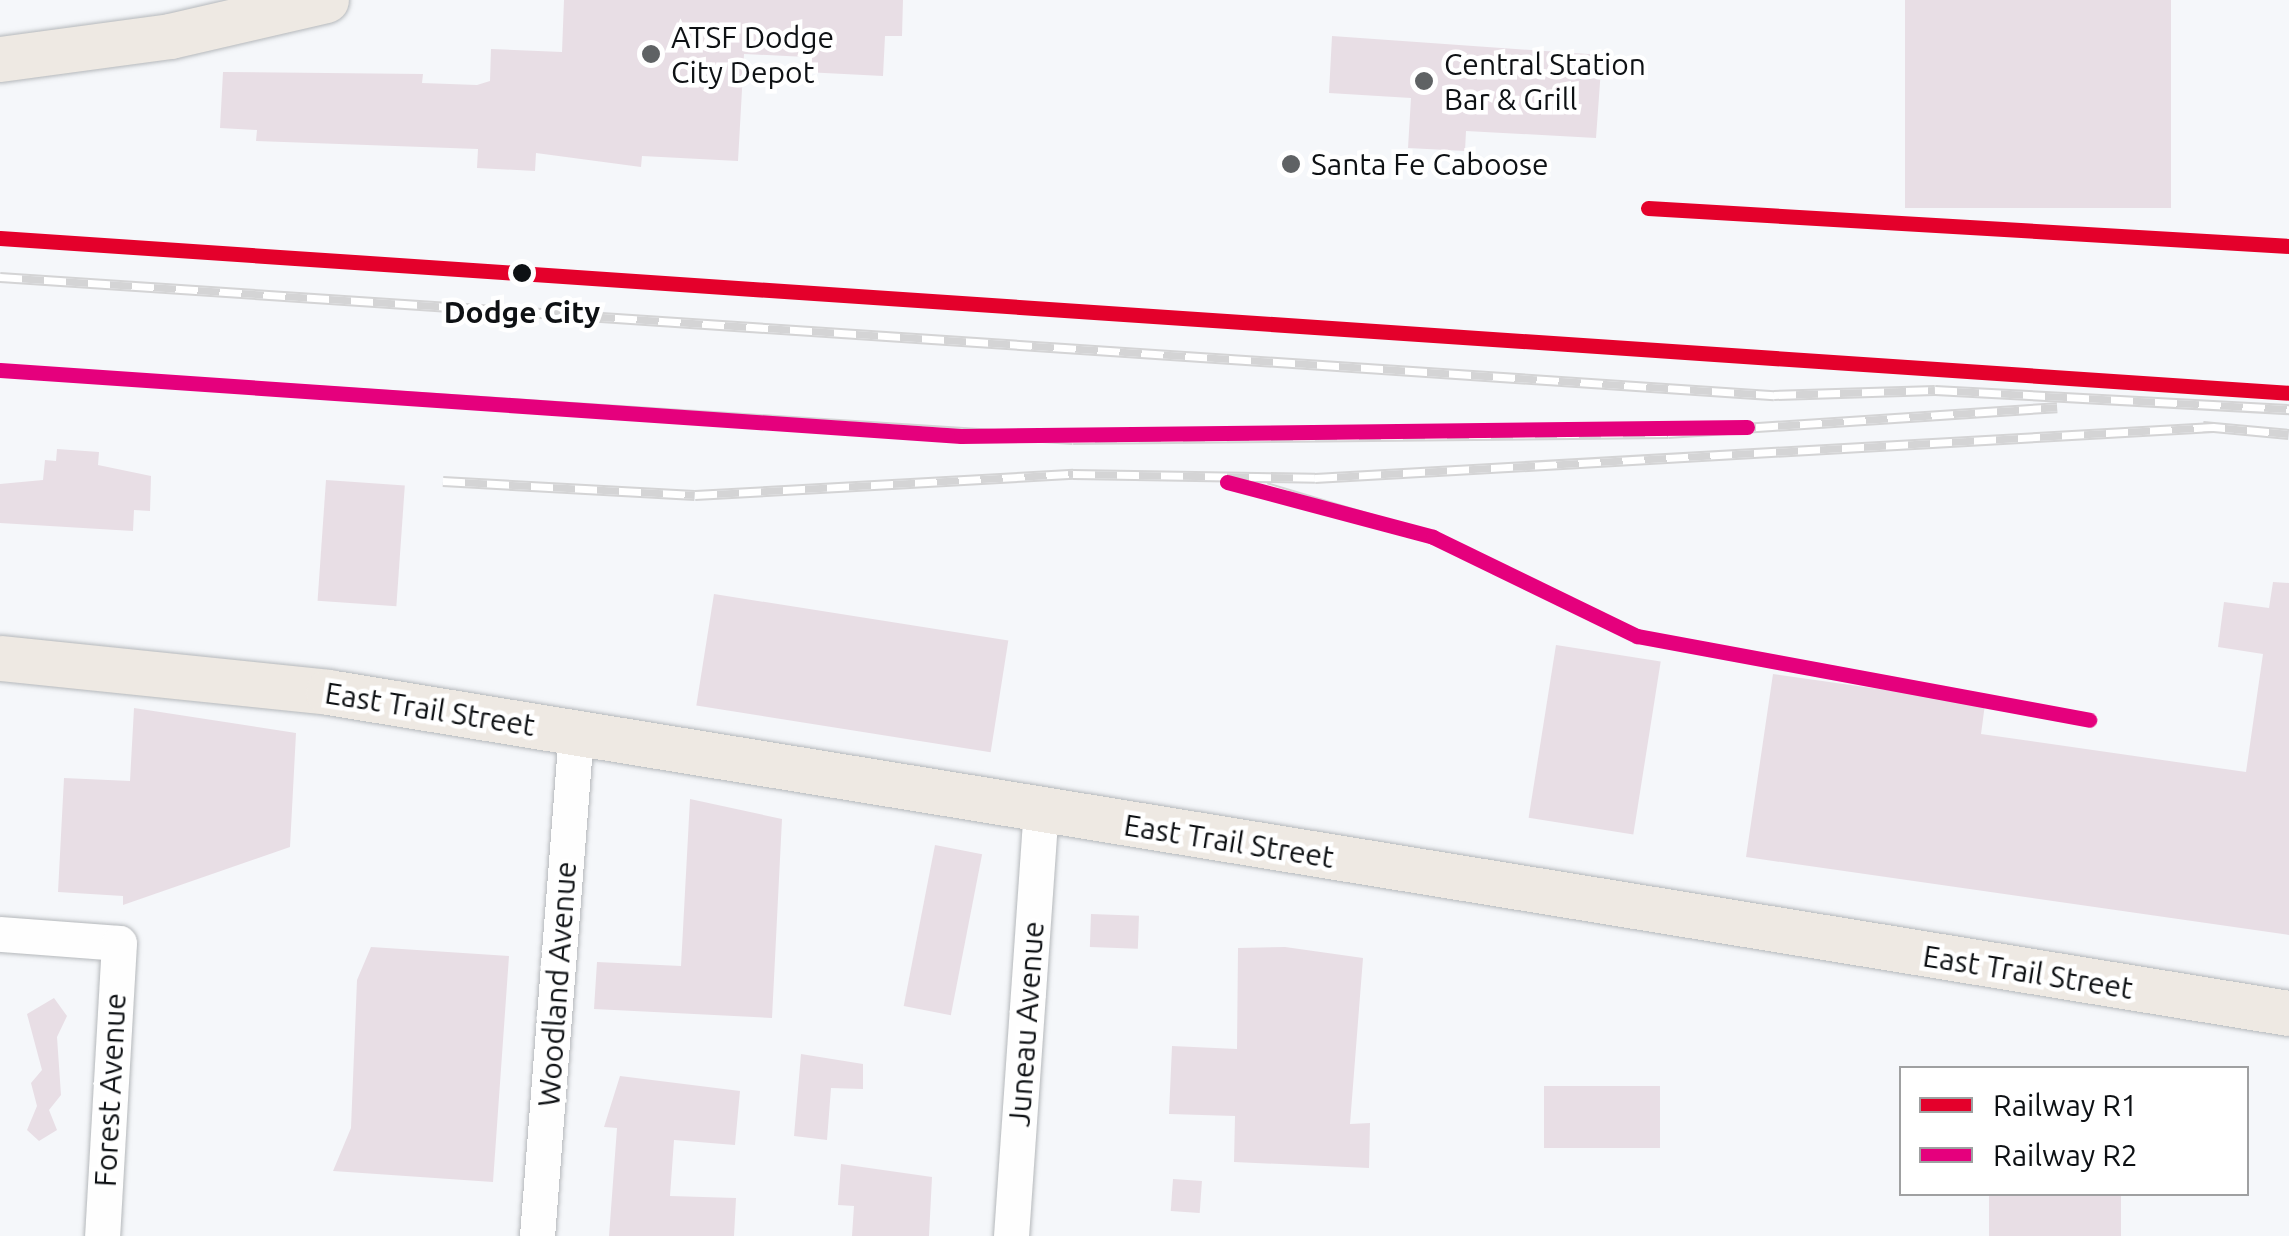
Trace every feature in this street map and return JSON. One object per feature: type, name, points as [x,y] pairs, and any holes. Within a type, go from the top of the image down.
[{"type":"main road","points":[[0,60],[215,13],[326,0]]},
{"type":"main road","name":"East Trail Street","points":[[0,658],[168,671],[576,732],[1041,812],[2289,1013]]},
{"type":"street","name":"Woodland Avenue","points":[[537,1236],[576,732]]},
{"type":"street","name":"Juneau Avenue","points":[[1011,1236],[1041,812]]},
{"type":"street","name":"Forest Avenue","points":[[0,934],[118,944],[102,1236]]},
{"type":"building","points":[[564,0],[903,0],[902,36],[885,36],[883,76],[805,72],[806,57],[744,54],[738,161],[642,156],[641,167],[536,153],[535,171],[477,168],[478,149],[256,141],[257,130],[220,128],[223,72],[423,74],[422,83],[477,85],[490,81],[491,49],[562,52]]},
{"type":"building","points":[[1905,0],[2171,0],[2171,208],[1905,208]]},
{"type":"building","points":[[1332,36],[1602,55],[1596,138],[1466,131],[1465,151],[1408,148],[1411,98],[1329,93]]},
{"type":"building","points":[[57,449],[99,452],[98,465],[151,476],[150,511],[134,510],[133,531],[0,523],[0,484],[43,480],[45,460],[56,461]]},
{"type":"building","points":[[326,480],[405,486],[396,606],[318,601]]},
{"type":"building","points":[[2273,582],[2289,583],[2289,935],[1746,857],[1773,674],[1985,704],[1981,734],[2246,772],[2263,654],[2218,647],[2224,602],[2269,608]]},
{"type":"building","points":[[714,594],[1008,641],[991,752],[696,706]]},
{"type":"building","points":[[1556,645],[1661,662],[1633,834],[1529,818]]},
{"type":"building","points":[[134,708],[296,733],[290,847],[123,905],[123,896],[58,892],[64,778],[130,781]]},
{"type":"building","points":[[690,799],[782,819],[772,1018],[594,1009],[597,962],[681,966]]},
{"type":"building","points":[[935,845],[982,854],[951,1015],[904,1006]]},
{"type":"building","points":[[1091,914],[1139,916],[1138,949],[1090,947]]},
{"type":"building","points":[[371,947],[509,956],[493,1182],[333,1171],[351,1128],[357,980]]},
{"type":"building","points":[[1285,947],[1363,958],[1350,1124],[1370,1123],[1369,1168],[1234,1162],[1235,1116],[1169,1114],[1172,1046],[1237,1049],[1238,948]]},
{"type":"building","points":[[54,998],[67,1016],[57,1037],[61,1095],[49,1110],[57,1130],[39,1141],[27,1130],[37,1106],[31,1083],[42,1070],[27,1014]]},
{"type":"building","points":[[801,1054],[863,1064],[863,1089],[831,1088],[827,1140],[794,1136]]},
{"type":"building","points":[[620,1076],[740,1091],[735,1145],[674,1140],[670,1196],[736,1198],[734,1236],[609,1236],[617,1128],[604,1127]]},
{"type":"building","points":[[1544,1086],[1660,1086],[1660,1148],[1544,1148]]},
{"type":"building","points":[[841,1164],[932,1177],[929,1236],[852,1236],[854,1206],[838,1205]]},
{"type":"building","points":[[1173,1179],[1202,1181],[1200,1213],[1171,1211]]},
{"type":"building","points":[[1989,1196],[2121,1196],[2121,1236],[1989,1236]]},
{"type":"railway","points":[[1648,208],[2289,246]]},
{"type":"railway","points":[[0,238],[2289,393]]},
{"type":"railway","points":[[0,277],[1774,395],[1935,390],[2289,409]]},
{"type":"railway","points":[[0,370],[1073,439],[1668,433],[2057,407]]},
{"type":"railway","points":[[2203,426],[2289,434]]},
{"type":"railway","points":[[443,481],[695,495],[1073,474],[1315,478],[2214,427]]},
{"type":"railway","points":[[1266,487],[1433,537],[1637,636],[2089,720]]},
{"type":"rail line","name":"R1","points":[[1648,208],[2289,246]]},
{"type":"rail line","name":"R1","points":[[0,238],[2289,393]]},
{"type":"rail line","name":"R2","points":[[0,370],[961,436],[1747,427]]},
{"type":"rail line","name":"R2","points":[[1227,482],[1433,537],[1637,636],[2089,720]]},
{"type":"place","name":"ATSF Dodge City Depot","points":[[651,54]]},
{"type":"place","name":"Central Station Bar & Grill","points":[[1424,81]]},
{"type":"place","name":"Santa Fe Caboose","points":[[1291,164]]},
{"type":"place","name":"Dodge City","points":[[522,273]]}]
